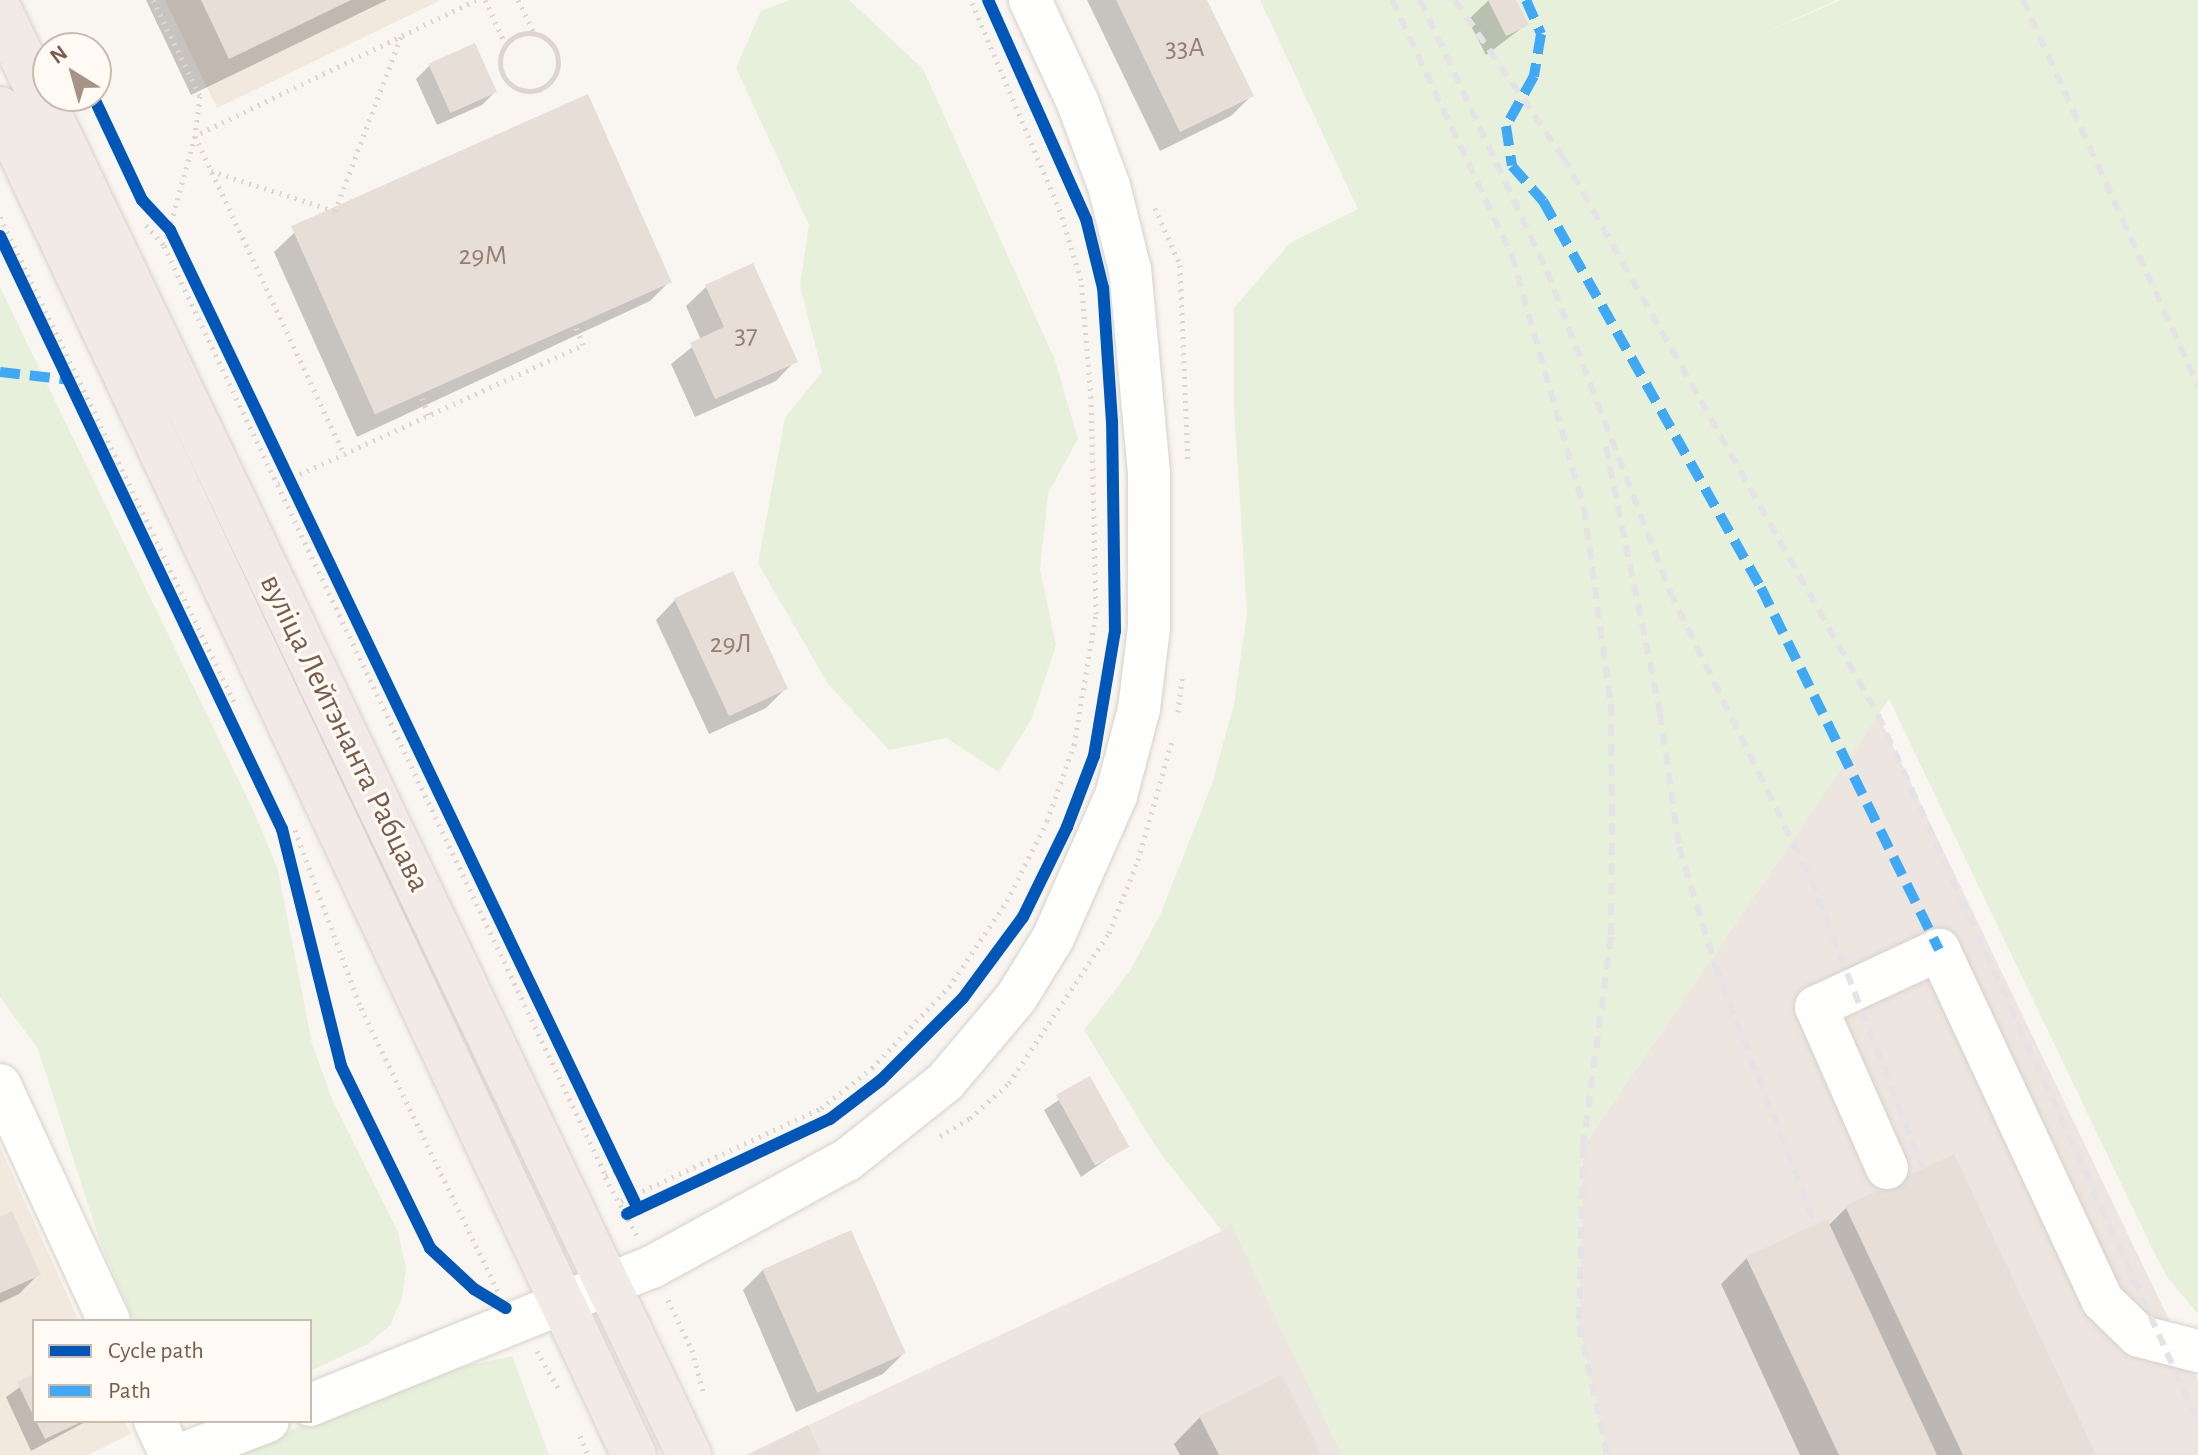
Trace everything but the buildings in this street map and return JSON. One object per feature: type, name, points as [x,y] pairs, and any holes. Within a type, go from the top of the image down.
[{"type":"highway","name":"вуліца Лейтэнанта Рабцава","points":[[0,11],[689,1455]]},
{"type":"highway","name":"вуліца Лейтэнанта Рабцава","points":[[0,109],[634,1455]]},
{"type":"street","points":[[312,1404],[513,1316],[564,1304],[608,1287],[847,1160],[945,1082],[1016,998],[1053,938],[1116,796],[1139,709],[1149,628],[1149,473],[1139,331],[1109,186],[1030,0]]},
{"type":"street","points":[[1887,1168],[1816,1007],[1939,950],[2103,1301],[2139,1336],[2198,1351]]},
{"type":"street","points":[[0,1085],[108,1319]]},
{"type":"street","points":[[156,1423],[171,1455]]},
{"type":"street","points":[[180,1455],[263,1423]]},
{"type":"path","points":[[153,0],[200,96],[195,136],[164,246]]},
{"type":"path","points":[[195,136],[476,0]]},
{"type":"path","points":[[485,0],[505,43]]},
{"type":"path","points":[[518,0],[534,34]]},
{"type":"path","points":[[626,1199],[821,1108],[872,1068],[949,987],[1007,901],[1047,821],[1074,745],[1096,614],[1091,398],[1081,280],[1060,211],[971,0]]},
{"type":"path","points":[[534,34],[550,41],[558,62],[556,74],[540,90],[517,90],[508,84],[499,63],[505,43],[517,35],[534,34]]},
{"type":"path","points":[[210,170],[335,211],[401,36]]},
{"type":"path","points":[[195,136],[344,454]]},
{"type":"path","points":[[1152,202],[1180,265],[1188,472]]},
{"type":"path","points":[[151,210],[170,230],[283,482]]},
{"type":"path","points":[[0,217],[232,710]]},
{"type":"path","points":[[139,217],[164,246],[283,482],[617,1170],[633,1212],[830,1119],[902,1059]]},
{"type":"path","points":[[0,236],[232,710]]},
{"type":"path","points":[[283,482],[583,345],[576,327]]},
{"type":"path","points":[[422,398],[429,416]]},
{"type":"path","points":[[931,1142],[970,1118],[1009,1083],[1109,933],[1164,777],[1184,666]]},
{"type":"path","points":[[287,825],[289,858]]},
{"type":"path","points":[[287,825],[361,1008],[513,1316],[560,1392]]},
{"type":"path","points":[[667,1296],[680,1289]]},
{"type":"path","points":[[484,1295],[513,1316]]},
{"type":"path","points":[[577,1430],[588,1455]]},
{"type":"shaded area","points":[[165,0],[441,0],[217,108]]},
{"type":"shaded area","points":[[1878,715],[2198,1380],[2198,1455],[1607,1455],[1579,1325],[1583,1147]]},
{"type":"shaded area","points":[[0,1147],[78,1319],[32,1319],[32,1423],[126,1423],[131,1434],[87,1455],[0,1455]]},
{"type":"shaded area","points":[[1231,1223],[1342,1455],[745,1455],[1222,1231]]},
{"type":"green space","points":[[790,0],[849,0],[923,69],[1055,360],[1078,439],[1048,493],[1040,570],[1056,645],[1032,718],[999,772],[946,738],[889,750],[828,684],[758,563],[785,418],[822,372],[800,286],[809,225],[736,68],[761,11]]},
{"type":"green space","points":[[1260,0],[1837,0],[1752,38],[1841,0],[2198,0],[2198,1314],[2167,1277],[2153,1250],[1889,699],[1583,1147],[1579,1325],[1607,1455],[1342,1455],[1231,1224],[1222,1231],[1158,1150],[1084,1030],[1130,971],[1160,915],[1212,784],[1234,704],[1247,612],[1234,408],[1234,308],[1290,243],[1358,209]]},
{"type":"green space","points":[[0,287],[255,814],[278,870],[312,1044],[332,1099],[398,1232],[406,1268],[402,1298],[390,1325],[368,1344],[312,1370],[312,1319],[133,1319],[100,1242],[38,1049],[0,997]]},
{"type":"green space","points":[[512,1356],[549,1455],[237,1455],[312,1423],[401,1380]]},
{"type":"railway","points":[[1392,0],[1512,256],[1584,508],[1611,704],[1612,823],[1611,937],[1583,1147],[1579,1325],[1607,1455]]},
{"type":"railway","points":[[1420,0],[1547,271],[1670,592],[1811,880],[1923,1169]]},
{"type":"railway","points":[[1455,0],[1563,157],[1878,715],[2198,1421]]},
{"type":"railway","points":[[2023,0],[2198,386]]},
{"type":"railway","points":[[1606,447],[1660,713],[1679,847],[1715,965],[1815,1224]]},
{"type":"marked path","points":[[1526,0],[1541,34],[1534,76],[1506,126],[1512,166],[1543,201],[1761,588],[1939,950]]},
{"type":"marked path","points":[[0,372],[71,380]]},
{"type":"cycle path","points":[[627,1214],[830,1119],[881,1080],[963,998],[1023,917],[1067,827],[1094,756],[1115,631],[1112,422],[1103,288],[1086,219],[988,0]]},
{"type":"cycle path","points":[[101,112],[142,200],[170,230],[638,1209]]},
{"type":"cycle path","points":[[0,236],[282,829],[341,1066],[430,1248],[474,1289],[506,1308]]}]
